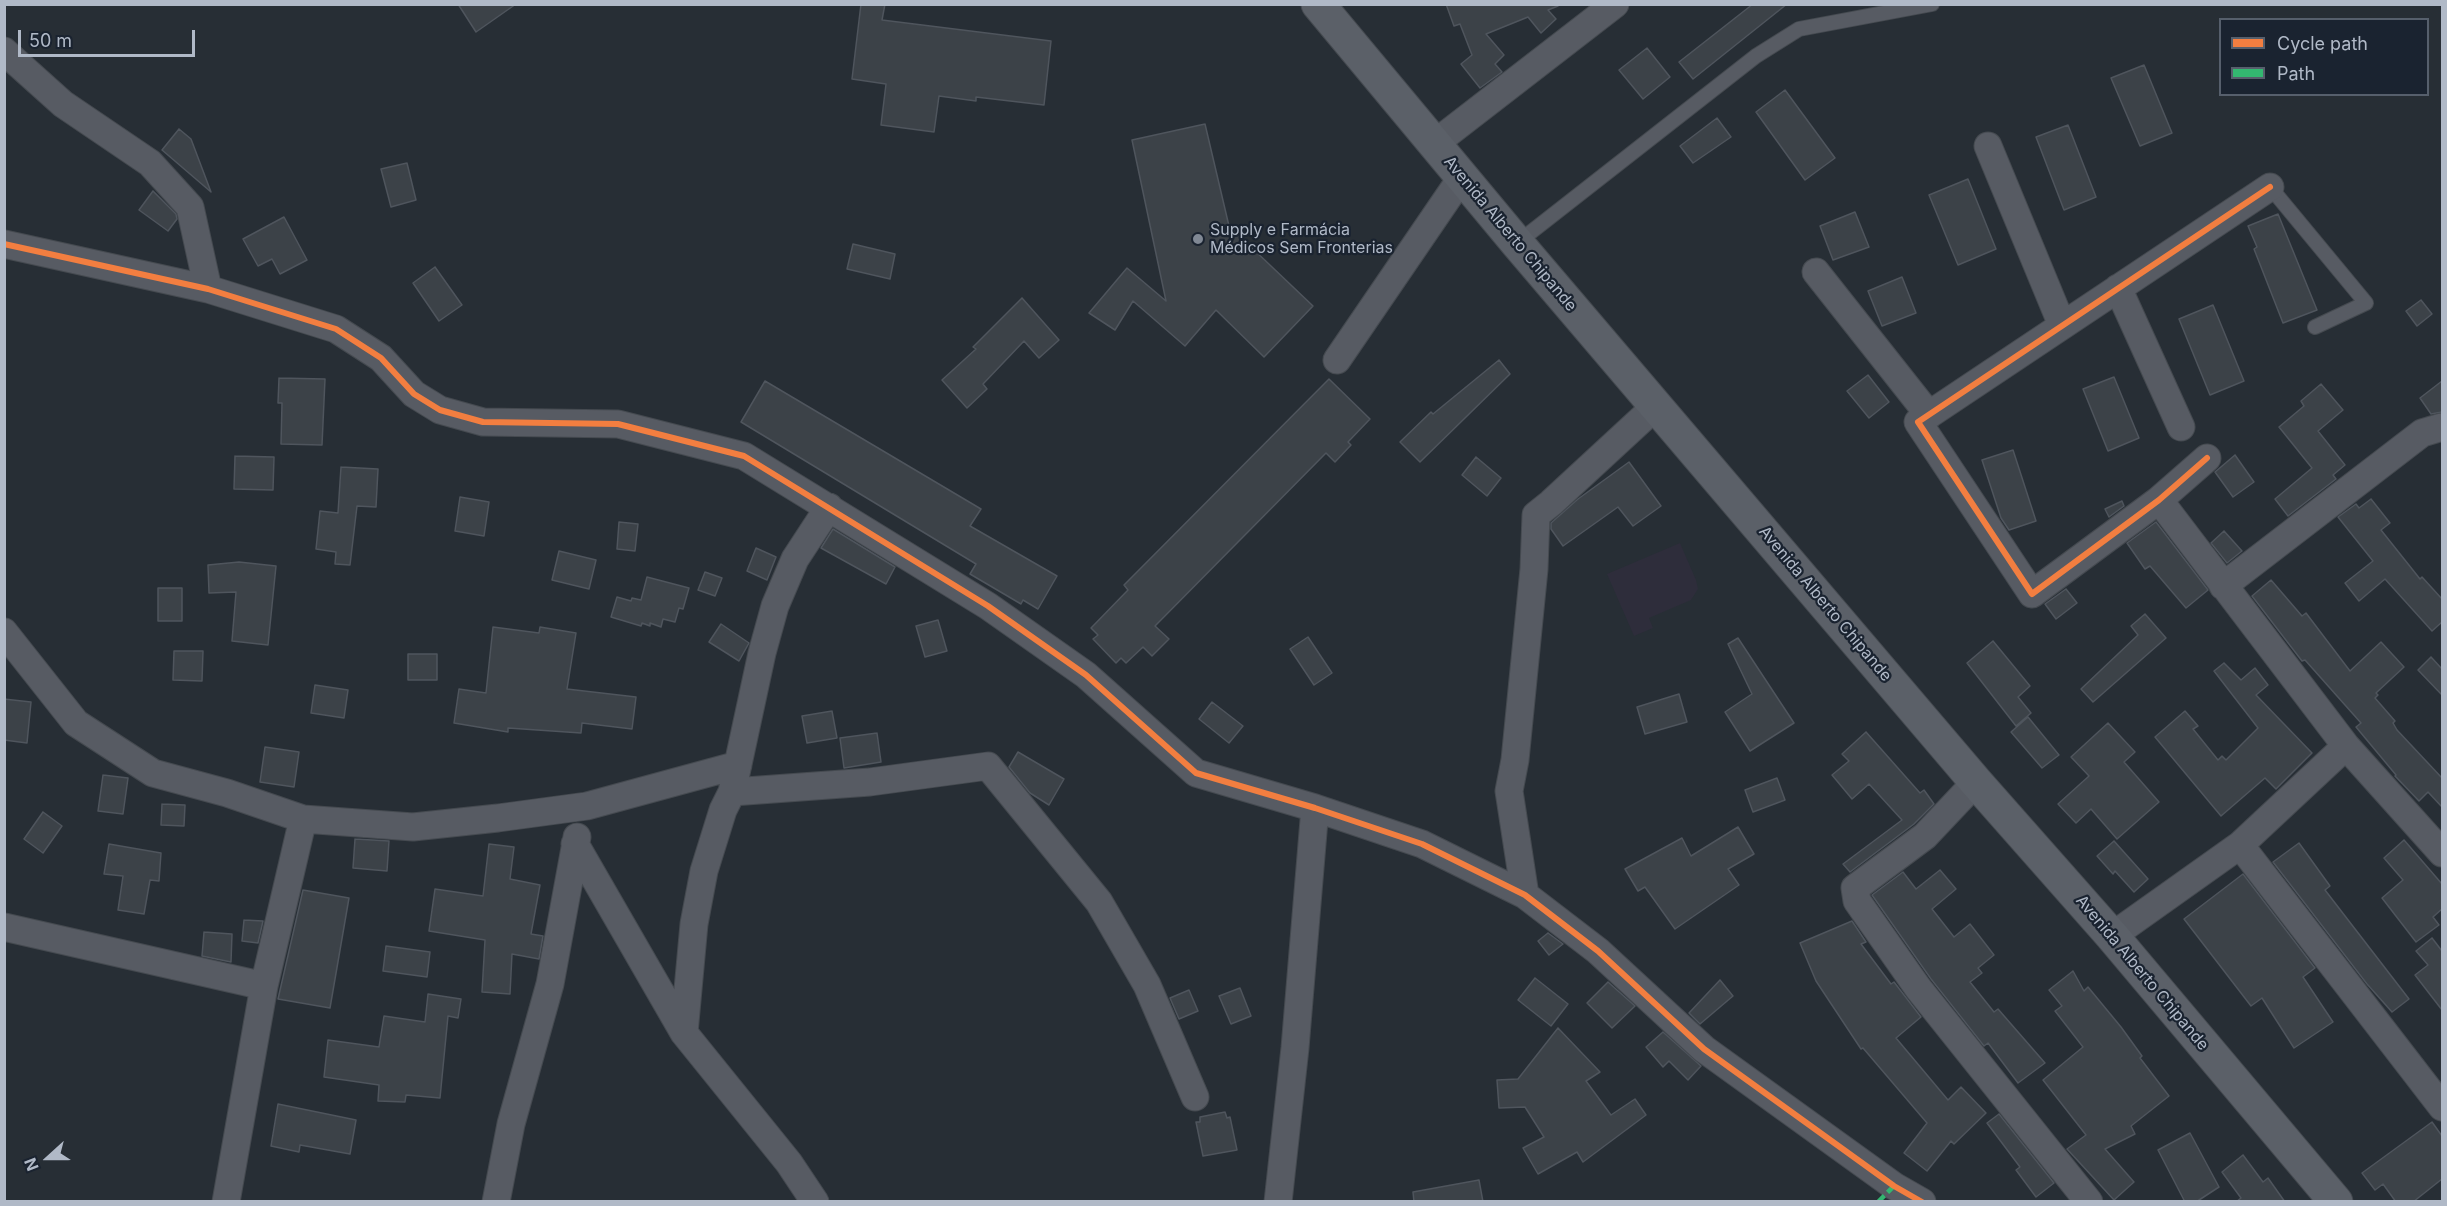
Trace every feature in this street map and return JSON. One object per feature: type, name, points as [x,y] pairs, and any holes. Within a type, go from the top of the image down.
[{"type":"main road","name":"Avenida Alberto Chipande","points":[[1318,4],[1517,243],[1976,782],[2112,936],[2336,1202]]},
{"type":"street","points":[[1434,144],[1615,4]]},
{"type":"street","points":[[4,51],[63,104],[150,163],[190,207],[208,289]]},
{"type":"street","points":[[1988,146],[2062,325]]},
{"type":"street","points":[[1337,360],[1462,177]]},
{"type":"street","points":[[2206,458],[2159,500],[2032,594],[1918,423],[2270,187]]},
{"type":"street","points":[[4,244],[208,289],[336,329],[381,358],[414,394],[440,410],[483,422],[618,424],[744,456],[988,606],[1086,675],[1196,773],[1314,808],[1422,844],[1525,895],[1598,951],[1704,1049],[1894,1186],[1922,1202]]},
{"type":"street","points":[[1816,272],[1929,415]]},
{"type":"street","points":[[2118,288],[2181,427]]},
{"type":"street","points":[[1525,895],[1509,791],[1515,760],[1533,580],[1536,515],[1656,406]]},
{"type":"street","points":[[2223,586],[2422,433],[2442,427]]},
{"type":"street","points":[[2159,500],[2346,746],[2442,853]]},
{"type":"street","points":[[684,1033],[694,924],[702,881],[723,810],[732,792],[762,653],[775,606],[795,559],[829,507]]},
{"type":"street","points":[[4,632],[76,723],[153,773],[227,793],[303,819],[413,827],[587,806],[738,765]]},
{"type":"street","points":[[2112,936],[2240,845],[2346,746]]},
{"type":"street","points":[[732,792],[870,782],[988,766],[1099,902],[1147,985],[1195,1096]]},
{"type":"street","points":[[1976,782],[1924,836],[1855,888],[1857,901],[1918,988],[2085,1200]]},
{"type":"street","points":[[496,1202],[511,1124],[550,984],[575,844],[587,806]]},
{"type":"street","points":[[1278,1202],[1295,1048],[1314,808]]},
{"type":"street","points":[[226,1202],[264,986],[303,819]]},
{"type":"street","points":[[575,844],[684,1033],[789,1163],[814,1202]]},
{"type":"street","points":[[2240,845],[2442,1107]]},
{"type":"street","points":[[4,927],[264,986]]},
{"type":"lane","points":[[1517,243],[1756,56],[1799,28],[1932,4]]},
{"type":"lane","points":[[2270,187],[2366,303],[2315,327]]},
{"type":"shaded area","points":[[1680,543],[1698,589],[1691,600],[1649,618],[1653,628],[1634,636],[1607,574]]},
{"type":"building","points":[[458,4],[516,4],[476,32]]},
{"type":"building","points":[[861,4],[885,4],[882,20],[1051,41],[1044,105],[976,97],[976,101],[939,96],[934,132],[881,125],[886,84],[852,79]]},
{"type":"building","points":[[1446,4],[1558,4],[1558,6],[1548,10],[1556,19],[1541,33],[1528,17],[1486,34],[1504,55],[1495,64],[1502,72],[1480,88],[1461,64],[1472,55],[1460,24],[1454,26]]},
{"type":"building","points":[[1753,4],[1787,4],[1693,79],[1679,62]]},
{"type":"building","points":[[1647,48],[1670,77],[1643,99],[1619,70]]},
{"type":"building","points":[[2144,65],[2172,133],[2140,146],[2111,78]]},
{"type":"building","points":[[1785,90],[1835,158],[1805,180],[1756,112]]},
{"type":"building","points":[[1717,118],[1731,137],[1693,163],[1680,146]]},
{"type":"building","name":"Supply e Farmácia Médicos Sem Fronterias","points":[[1205,124],[1229,226],[1313,306],[1264,357],[1216,310],[1185,346],[1133,301],[1115,330],[1089,313],[1127,268],[1166,301],[1132,140]]},
{"type":"building","points":[[2068,125],[2096,197],[2064,210],[2036,137]]},
{"type":"building","points":[[179,129],[191,139],[211,192],[162,150]]},
{"type":"building","points":[[407,163],[416,200],[391,207],[381,169]]},
{"type":"building","points":[[1968,179],[1996,249],[1958,265],[1929,195]]},
{"type":"building","points":[[153,191],[176,214],[177,219],[168,231],[139,210]]},
{"type":"building","points":[[1855,212],[1869,247],[1833,260],[1820,226]]},
{"type":"building","points":[[2278,214],[2317,310],[2283,323],[2254,249],[2257,247],[2248,226]]},
{"type":"building","points":[[284,217],[307,260],[280,274],[272,259],[258,266],[243,239]]},
{"type":"building","points":[[853,244],[895,254],[890,279],[847,269]]},
{"type":"building","points":[[435,267],[462,305],[439,321],[413,283]]},
{"type":"building","points":[[1902,277],[1916,313],[1882,326],[1868,291]]},
{"type":"building","points":[[1022,298],[1059,340],[1039,358],[1024,341],[983,384],[987,389],[967,408],[942,380],[976,349],[973,347]]},
{"type":"building","points":[[2421,300],[2432,314],[2417,326],[2406,311]]},
{"type":"building","points":[[2213,305],[2244,381],[2210,395],[2179,319]]},
{"type":"building","points":[[1499,360],[1510,374],[1420,462],[1400,442],[1431,412],[1433,414]]},
{"type":"building","points":[[1868,375],[1889,402],[1869,418],[1847,391]]},
{"type":"building","points":[[2114,377],[2139,438],[2108,451],[2083,389]]},
{"type":"building","points":[[279,378],[325,379],[322,445],[281,444],[282,403],[278,403]]},
{"type":"building","points":[[1329,379],[1370,419],[1348,442],[1351,445],[1335,462],[1326,453],[1155,626],[1169,639],[1152,656],[1143,647],[1126,663],[1121,658],[1116,663],[1093,639],[1098,635],[1091,628],[1128,590],[1124,585]]},
{"type":"building","points":[[765,381],[981,509],[970,526],[1057,576],[1038,609],[1023,600],[1021,604],[970,574],[976,564],[741,422]]},
{"type":"building","points":[[2442,381],[2442,412],[2431,414],[2420,398]]},
{"type":"building","points":[[2321,384],[2343,410],[2318,431],[2345,465],[2333,475],[2336,479],[2288,516],[2275,499],[2312,468],[2279,427],[2304,406],[2301,401]]},
{"type":"building","points":[[2013,450],[2036,521],[2009,530],[2001,518],[1982,460]]},
{"type":"building","points":[[2235,455],[2254,482],[2233,497],[2215,472]]},
{"type":"building","points":[[235,456],[274,457],[273,490],[234,489]]},
{"type":"building","points":[[1476,457],[1501,478],[1487,496],[1462,475]]},
{"type":"building","points":[[1629,462],[1661,506],[1633,526],[1618,507],[1563,546],[1551,529],[1551,523],[1578,499]]},
{"type":"building","points":[[341,467],[378,469],[376,507],[357,506],[350,565],[335,564],[336,552],[316,549],[320,511],[338,513]]},
{"type":"building","points":[[460,497],[489,502],[484,536],[455,531]]},
{"type":"building","points":[[2371,499],[2390,523],[2381,530],[2420,579],[2422,577],[2442,599],[2442,622],[2432,631],[2385,579],[2359,601],[2345,583],[2373,561],[2338,517],[2356,504],[2359,508]]},
{"type":"building","points":[[2122,501],[2124,506],[2109,517],[2105,509]]},
{"type":"building","points":[[619,522],[638,524],[635,551],[617,549]]},
{"type":"building","points":[[2156,522],[2208,590],[2186,608],[2150,566],[2145,569],[2127,543]]},
{"type":"building","points":[[833,529],[895,567],[886,584],[821,548]]},
{"type":"building","points":[[2224,531],[2242,551],[2227,563],[2211,543]]},
{"type":"building","points":[[756,548],[776,557],[767,580],[747,571]]},
{"type":"building","points":[[559,551],[596,560],[589,589],[552,580]]},
{"type":"building","points":[[239,562],[276,566],[268,645],[232,641],[236,592],[209,593],[208,565]]},
{"type":"building","points":[[705,572],[722,578],[715,596],[698,590]]},
{"type":"building","points":[[647,577],[689,588],[683,609],[679,608],[675,622],[663,619],[661,627],[650,623],[650,626],[642,623],[641,626],[611,617],[617,597],[631,601],[632,598],[641,600]]},
{"type":"building","points":[[2271,580],[2302,616],[2306,613],[2350,671],[2381,642],[2404,667],[2376,693],[2378,695],[2375,698],[2395,721],[2393,723],[2397,730],[2442,778],[2442,807],[2428,792],[2419,801],[2395,776],[2356,727],[2361,723],[2305,660],[2302,661],[2252,596]]},
{"type":"building","points":[[158,588],[182,588],[182,621],[158,621]]},
{"type":"building","points":[[2066,589],[2077,603],[2056,619],[2045,604]]},
{"type":"building","points":[[2145,614],[2166,638],[2093,702],[2081,689],[2138,635],[2131,626]]},
{"type":"building","points":[[938,620],[947,651],[925,657],[916,626]]},
{"type":"building","points":[[721,624],[749,643],[739,661],[709,642]]},
{"type":"building","points":[[493,627],[539,633],[540,627],[576,633],[567,689],[636,697],[632,729],[582,723],[581,733],[508,728],[508,732],[454,723],[459,689],[486,693]]},
{"type":"building","points":[[1308,637],[1332,673],[1314,685],[1290,649]]},
{"type":"building","points":[[1738,638],[1794,723],[1750,751],[1725,712],[1752,694],[1728,644]]},
{"type":"building","points":[[1993,641],[2030,686],[2018,697],[2031,713],[2016,726],[1967,663]]},
{"type":"building","points":[[174,651],[203,651],[202,681],[173,680]]},
{"type":"building","points":[[408,654],[437,654],[437,680],[408,680]]},
{"type":"building","points":[[2431,657],[2442,669],[2442,695],[2418,670]]},
{"type":"building","points":[[2224,663],[2241,680],[2255,668],[2268,685],[2256,695],[2312,753],[2276,789],[2265,778],[2221,816],[2155,737],[2185,711],[2198,726],[2193,729],[2218,760],[2222,756],[2226,760],[2258,728],[2214,671]]},
{"type":"building","points":[[315,685],[348,690],[344,718],[311,713]]},
{"type":"building","points":[[1679,694],[1687,722],[1645,734],[1637,707]]},
{"type":"building","points":[[4,699],[31,702],[27,743],[4,740]]},
{"type":"building","points":[[1212,702],[1243,726],[1229,743],[1199,719]]},
{"type":"building","points":[[832,711],[837,738],[807,743],[802,716]]},
{"type":"building","points":[[2028,717],[2059,755],[2042,768],[2011,732]]},
{"type":"building","points":[[2108,723],[2135,752],[2124,762],[2159,802],[2117,839],[2091,809],[2076,823],[2058,804],[2089,776],[2071,757]]},
{"type":"building","points":[[1866,732],[1920,793],[1924,790],[1934,804],[1914,824],[1850,872],[1843,864],[1902,820],[1869,784],[1852,799],[1832,775],[1849,761],[1842,754]]},
{"type":"building","points":[[877,733],[881,762],[844,768],[840,738]]},
{"type":"building","points":[[265,747],[299,752],[294,787],[260,782]]},
{"type":"building","points":[[1018,752],[1064,779],[1049,805],[1030,793],[1009,767]]},
{"type":"building","points":[[103,775],[128,778],[123,814],[98,811]]},
{"type":"building","points":[[1777,778],[1785,800],[1753,812],[1745,790]]},
{"type":"building","points":[[162,804],[185,805],[184,826],[161,825]]},
{"type":"building","points":[[43,812],[62,826],[43,853],[24,839]]},
{"type":"building","points":[[1738,827],[1754,854],[1728,869],[1739,885],[1675,929],[1645,887],[1638,891],[1625,869],[1682,838],[1691,856]]},
{"type":"building","points":[[355,839],[389,841],[387,871],[353,868]]},
{"type":"building","points":[[2404,840],[2442,884],[2442,909],[2433,917],[2439,925],[2416,942],[2382,898],[2403,880],[2384,858]]},
{"type":"building","points":[[2114,841],[2148,879],[2134,892],[2115,871],[2113,874],[2097,856]]},
{"type":"building","points":[[2299,843],[2330,886],[2325,890],[2409,999],[2392,1012],[2367,984],[2273,862]]},
{"type":"building","points":[[109,844],[161,853],[159,881],[150,880],[144,914],[118,910],[123,876],[104,874]]},
{"type":"building","points":[[489,844],[514,847],[510,879],[540,885],[531,934],[543,936],[539,959],[512,954],[510,994],[482,992],[485,940],[429,931],[435,889],[483,896]]},
{"type":"building","points":[[1940,870],[1956,889],[1932,909],[1954,937],[1970,924],[1994,955],[1978,968],[1982,973],[1970,982],[1994,1012],[1998,1009],[2045,1063],[2018,1083],[1988,1043],[1984,1046],[1931,979],[1872,895],[1903,872],[1916,889]]},
{"type":"building","points":[[2243,874],[2315,968],[2303,977],[2333,1022],[2294,1048],[2262,998],[2251,1006],[2184,919]]},
{"type":"building","points":[[303,890],[349,898],[330,1008],[278,999]]},
{"type":"building","points":[[244,920],[263,921],[258,943],[242,941]]},
{"type":"building","points":[[1852,921],[1866,942],[1861,944],[1891,984],[1894,982],[1921,1017],[1896,1038],[1948,1100],[1961,1087],[1986,1113],[1954,1144],[1951,1141],[1927,1171],[1904,1153],[1927,1123],[1863,1048],[1861,1049],[1816,981],[1800,943]]},
{"type":"building","points":[[204,932],[232,934],[231,962],[202,956]]},
{"type":"building","points":[[1548,933],[1563,944],[1549,955],[1538,941]]},
{"type":"building","points":[[2432,938],[2442,951],[2442,1010],[2415,975],[2428,965],[2416,951]]},
{"type":"building","points":[[386,946],[430,952],[427,977],[383,971]]},
{"type":"building","points":[[2073,971],[2084,991],[2088,987],[2121,1027],[2142,1056],[2140,1058],[2169,1096],[2131,1126],[2135,1134],[2105,1149],[2134,1182],[2114,1200],[2067,1149],[2086,1135],[2043,1080],[2083,1047],[2055,1011],[2062,1006],[2049,990]]},
{"type":"building","points":[[1535,978],[1568,1004],[1551,1026],[1518,1000]]},
{"type":"building","points":[[1720,980],[1733,996],[1700,1024],[1689,1013]]},
{"type":"building","points":[[1608,982],[1635,1006],[1612,1028],[1587,1003]]},
{"type":"building","points":[[1240,988],[1251,1016],[1231,1024],[1219,996]]},
{"type":"building","points":[[1189,990],[1198,1011],[1179,1019],[1170,998]]},
{"type":"building","points":[[428,994],[461,999],[458,1018],[448,1016],[440,1098],[406,1095],[405,1102],[378,1101],[379,1085],[324,1077],[328,1040],[379,1047],[384,1016],[425,1022]]},
{"type":"building","points":[[1558,1028],[1600,1072],[1586,1081],[1611,1115],[1635,1099],[1646,1115],[1583,1162],[1577,1152],[1538,1174],[1523,1148],[1544,1137],[1525,1107],[1499,1108],[1497,1080],[1518,1079]]},
{"type":"building","points":[[1663,1032],[1701,1066],[1688,1080],[1669,1061],[1663,1067],[1646,1047]]},
{"type":"building","points":[[278,1104],[356,1120],[350,1154],[300,1145],[299,1152],[271,1146]]},
{"type":"building","points":[[1225,1112],[1227,1118],[1230,1117],[1237,1150],[1203,1156],[1196,1122],[1200,1122],[1200,1117]]},
{"type":"building","points":[[1999,1114],[2054,1183],[2036,1197],[2016,1170],[2020,1167],[1987,1123]]},
{"type":"building","points":[[2432,1122],[2442,1136],[2442,1179],[2413,1202],[2396,1202],[2383,1184],[2375,1190],[2362,1173]]},
{"type":"building","points":[[2190,1133],[2219,1187],[2196,1202],[2185,1202],[2158,1150]]},
{"type":"building","points":[[2243,1155],[2263,1182],[2268,1178],[2285,1202],[2236,1202],[2241,1198],[2222,1172]]},
{"type":"building","points":[[1479,1180],[1483,1202],[1414,1202],[1413,1192]]},
{"type":"marked path","points":[[1878,1202],[1894,1186]]},
{"type":"cycle path","points":[[2207,458],[2159,500],[2032,594],[1918,422],[2270,187]]},
{"type":"cycle path","points":[[4,244],[208,289],[336,329],[381,358],[414,394],[440,410],[483,422],[618,424],[744,456],[988,606],[1086,675],[1196,773],[1315,808],[1422,844],[1525,895],[1598,951],[1704,1049],[1894,1186],[1922,1202]]},
{"type":"place","name":"Supply e Farmácia Médicos Sem Fronterias","points":[[1198,239]]}]
